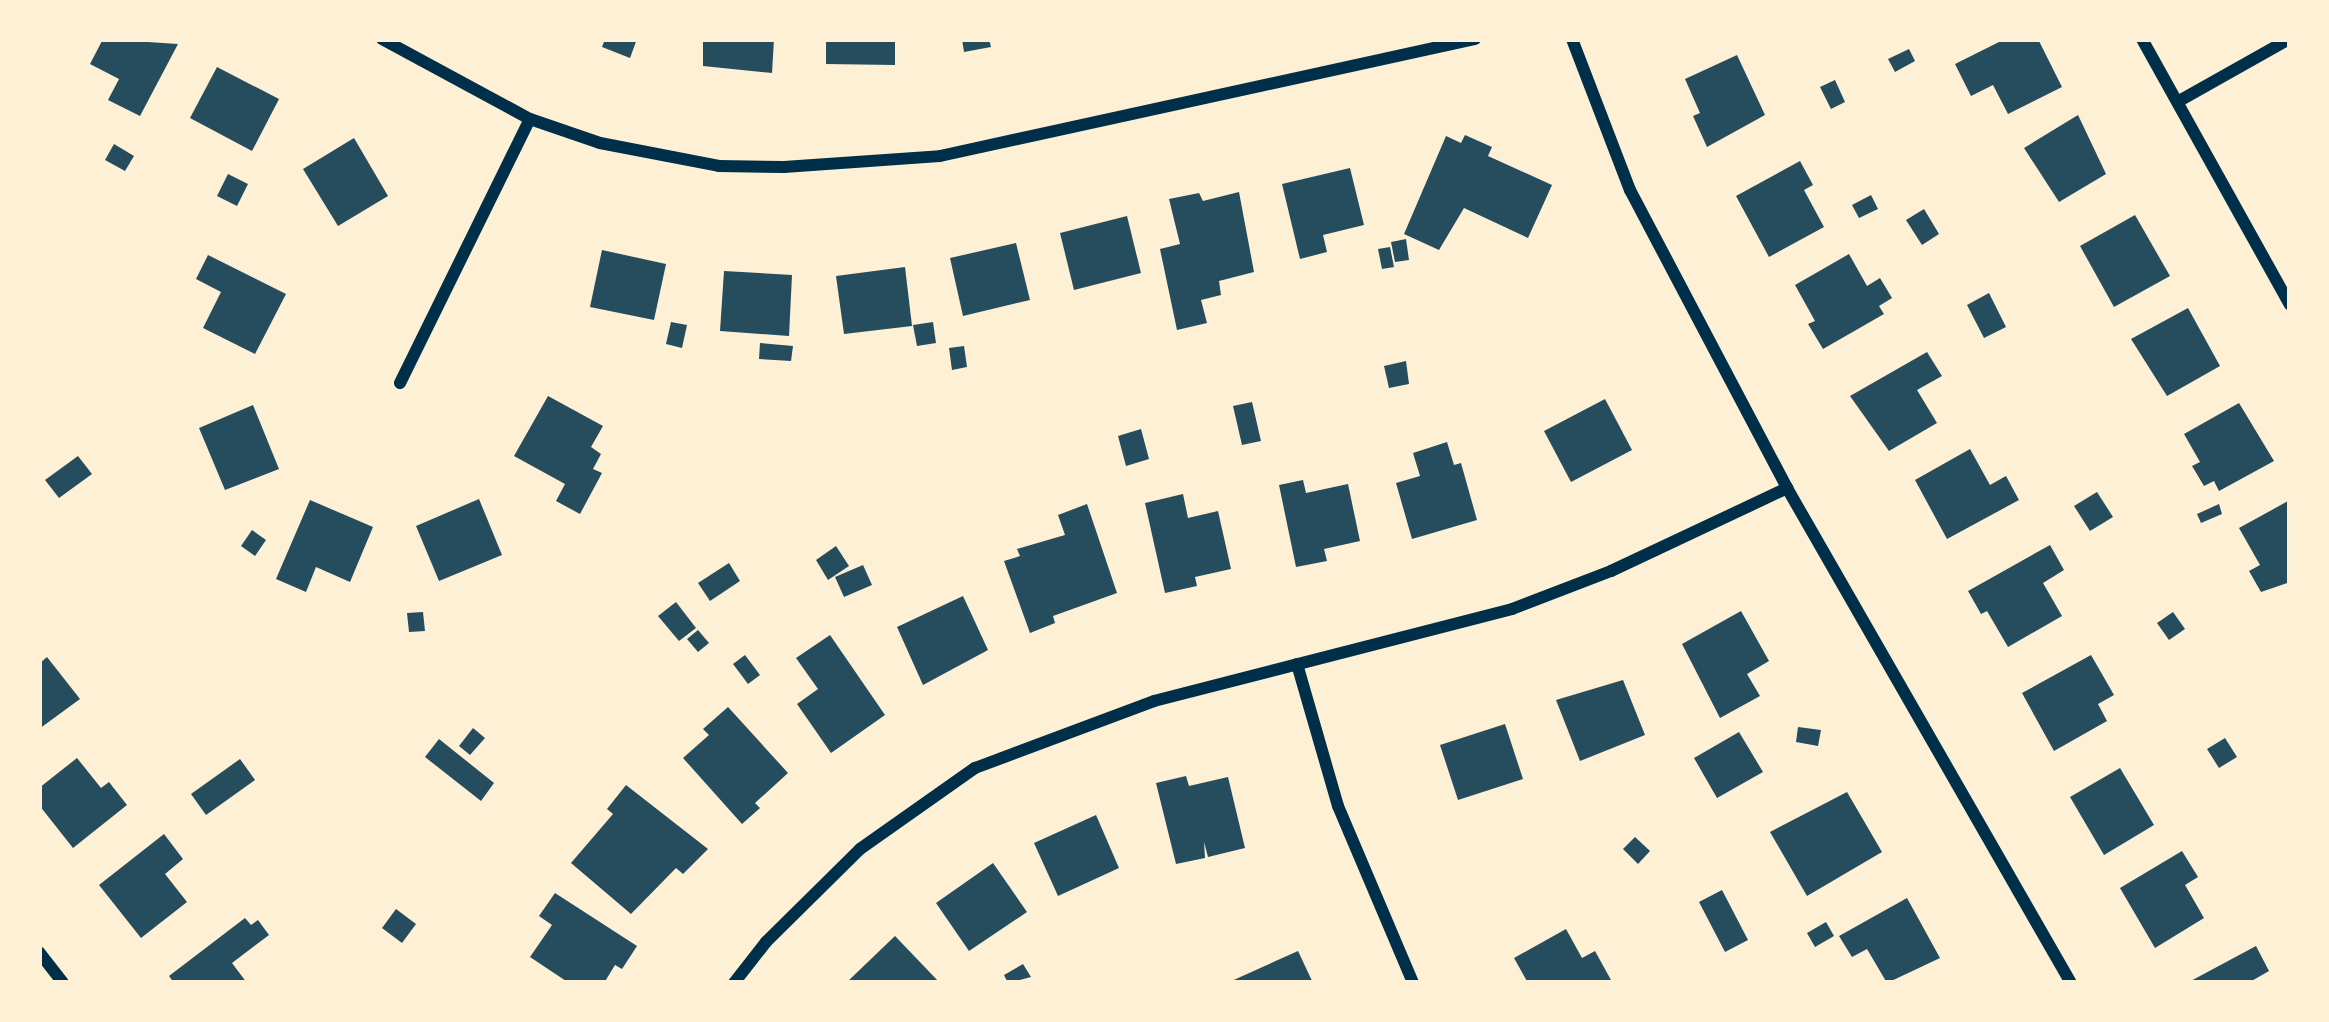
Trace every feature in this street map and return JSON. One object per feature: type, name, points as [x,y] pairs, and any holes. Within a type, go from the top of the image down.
[{"type":"street","points":[[382,39],[530,119],[674,160],[719,166],[856,165],[940,156],[1475,39]]},
{"type":"street","points":[[1572,39],[1630,190],[1787,488],[2071,983]]},
{"type":"street","points":[[2142,39],[2290,305]]},
{"type":"street","points":[[2179,101],[2289,39]]},
{"type":"street","points":[[400,382],[530,119]]},
{"type":"street","points":[[734,983],[766,942],[860,849],[975,768],[1154,701],[1512,609],[1610,571],[1787,488]]},
{"type":"street","points":[[1298,664],[1338,806],[1413,983]]},
{"type":"street","points":[[39,952],[63,983]]},
{"type":"building","points":[[103,39],[178,44],[140,116],[108,100],[119,79],[90,64]]},
{"type":"building","points":[[605,39],[637,39],[630,58],[602,47]]},
{"type":"building","points":[[703,39],[774,39],[772,73],[703,66]]},
{"type":"building","points":[[826,39],[895,39],[895,65],[826,64]]},
{"type":"building","points":[[962,39],[989,39],[991,47],[964,52]]},
{"type":"building","points":[[2005,39],[2038,39],[2062,87],[2008,114],[1993,85],[1971,96],[1955,64]]},
{"type":"building","points":[[1909,49],[1915,61],[1895,72],[1888,59]]},
{"type":"building","points":[[1737,55],[1765,115],[1707,147],[1693,116],[1700,113],[1685,79]]},
{"type":"building","points":[[217,67],[279,99],[252,151],[190,118]]},
{"type":"building","points":[[1835,80],[1845,102],[1831,109],[1820,87]]},
{"type":"building","points":[[2078,115],[2106,174],[2059,202],[2024,148]]},
{"type":"building","points":[[1465,135],[1492,147],[1488,156],[1552,185],[1528,238],[1464,208],[1439,250],[1404,234],[1446,136],[1461,143]]},
{"type":"building","points":[[354,138],[388,196],[338,226],[303,169]]},
{"type":"building","points":[[114,144],[134,156],[125,171],[105,160]]},
{"type":"building","points":[[1800,161],[1813,185],[1804,190],[1824,227],[1769,257],[1736,196]]},
{"type":"building","points":[[1350,168],[1364,225],[1323,235],[1327,252],[1300,259],[1282,184]]},
{"type":"building","points":[[228,174],[248,184],[237,206],[217,196]]},
{"type":"building","points":[[1239,192],[1254,272],[1219,281],[1221,295],[1201,300],[1207,323],[1177,330],[1160,249],[1180,244],[1169,199],[1199,193],[1203,201]]},
{"type":"building","points":[[1871,195],[1878,209],[1859,218],[1852,205]]},
{"type":"building","points":[[1924,209],[1939,234],[1922,245],[1906,220]]},
{"type":"building","points":[[2135,215],[2170,276],[2114,307],[2080,246]]},
{"type":"building","points":[[1127,216],[1141,273],[1074,290],[1060,233]]},
{"type":"building","points":[[1406,239],[1409,260],[1395,262],[1391,242]]},
{"type":"building","points":[[1016,243],[1030,300],[963,316],[950,258]]},
{"type":"building","points":[[1390,247],[1394,267],[1382,269],[1378,249]]},
{"type":"building","points":[[602,250],[666,264],[654,320],[590,307]]},
{"type":"building","points":[[1849,254],[1867,286],[1880,278],[1892,298],[1879,306],[1884,314],[1823,349],[1808,324],[1815,321],[1795,285]]},
{"type":"building","points":[[208,255],[286,294],[255,354],[203,328],[221,292],[196,279]]},
{"type":"building","points":[[905,267],[912,326],[844,334],[836,276]]},
{"type":"building","points":[[724,271],[792,275],[789,336],[720,331]]},
{"type":"building","points":[[1989,293],[2006,327],[1984,338],[1967,305]]},
{"type":"building","points":[[2188,308],[2220,366],[2167,396],[2131,339]]},
{"type":"building","points":[[671,322],[687,325],[682,348],[666,344]]},
{"type":"building","points":[[933,322],[936,343],[917,346],[913,325]]},
{"type":"building","points":[[760,343],[793,346],[791,361],[759,359]]},
{"type":"building","points":[[964,346],[967,367],[952,370],[949,348]]},
{"type":"building","points":[[1927,352],[1942,376],[1917,390],[1937,423],[1889,451],[1850,396]]},
{"type":"building","points":[[1406,361],[1409,384],[1389,388],[1384,366]]},
{"type":"building","points":[[548,396],[603,426],[591,447],[601,454],[593,469],[602,473],[580,514],[556,501],[565,484],[514,456]]},
{"type":"building","points":[[1605,399],[1632,450],[1571,482],[1544,431]]},
{"type":"building","points":[[1252,402],[1261,441],[1242,445],[1233,406]]},
{"type":"building","points":[[2239,403],[2274,461],[2219,491],[2214,481],[2204,486],[2192,466],[2200,462],[2184,434]]},
{"type":"building","points":[[253,405],[279,469],[225,490],[199,428]]},
{"type":"building","points":[[1141,429],[1149,459],[1126,466],[1118,436]]},
{"type":"building","points":[[1447,442],[1454,465],[1461,463],[1477,520],[1412,539],[1396,483],[1420,476],[1413,453]]},
{"type":"building","points":[[1970,449],[1990,485],[2006,476],[2019,500],[1947,539],[1915,480]]},
{"type":"building","points":[[78,456],[92,474],[59,498],[45,480]]},
{"type":"building","points":[[1303,480],[1306,493],[1348,484],[1360,541],[1324,549],[1327,561],[1296,567],[1279,485]]},
{"type":"building","points":[[2097,492],[2113,517],[2090,531],[2074,506]]},
{"type":"building","points":[[1183,494],[1188,518],[1218,511],[1231,569],[1195,577],[1197,586],[1165,593],[1145,503]]},
{"type":"building","points":[[479,499],[502,555],[439,581],[416,526]]},
{"type":"building","points":[[310,500],[373,527],[350,582],[316,567],[306,592],[276,579]]},
{"type":"building","points":[[2290,500],[2290,582],[2261,592],[2249,571],[2260,565],[2239,528]]},
{"type":"building","points":[[1087,504],[1117,593],[1053,616],[1055,623],[1030,633],[1004,561],[1020,556],[1017,549],[1065,535],[1058,515]]},
{"type":"building","points":[[2219,504],[2222,514],[2201,523],[2197,514]]},
{"type":"building","points":[[252,530],[266,540],[255,556],[241,546]]},
{"type":"building","points":[[2050,545],[2064,570],[2043,583],[2062,616],[2008,647],[1987,611],[1981,614],[1968,591]]},
{"type":"building","points":[[836,546],[849,566],[828,580],[816,560]]},
{"type":"building","points":[[729,563],[740,581],[710,601],[698,583]]},
{"type":"building","points":[[863,565],[872,585],[844,597],[835,577]]},
{"type":"building","points":[[963,596],[988,650],[923,685],[897,627]]},
{"type":"building","points":[[676,602],[696,628],[679,641],[658,616]]},
{"type":"building","points":[[1741,611],[1769,661],[1747,674],[1760,696],[1720,718],[1682,644]]},
{"type":"building","points":[[423,612],[425,631],[409,632],[407,613]]},
{"type":"building","points":[[2173,612],[2185,629],[2169,640],[2157,623]]},
{"type":"building","points":[[698,630],[709,643],[698,652],[687,639]]},
{"type":"building","points":[[830,635],[885,715],[831,753],[797,704],[818,689],[796,658]]},
{"type":"building","points":[[745,655],[760,675],[748,684],[733,664]]},
{"type":"building","points":[[2091,655],[2114,695],[2098,704],[2107,721],[2054,751],[2022,693]]},
{"type":"building","points":[[47,657],[80,699],[39,729],[39,664]]},
{"type":"building","points":[[1623,680],[1645,735],[1580,761],[1556,700]]},
{"type":"building","points":[[728,707],[788,773],[755,803],[760,808],[742,824],[683,758],[709,735],[703,729]]},
{"type":"building","points":[[1505,724],[1523,779],[1458,800],[1440,745]]},
{"type":"building","points":[[1798,727],[1821,730],[1818,746],[1796,742]]},
{"type":"building","points":[[473,728],[485,738],[470,755],[459,746]]},
{"type":"building","points":[[1739,732],[1763,772],[1717,798],[1694,758]]},
{"type":"building","points":[[2225,738],[2237,757],[2219,768],[2207,749]]},
{"type":"building","points":[[439,739],[494,783],[481,801],[425,757]]},
{"type":"building","points":[[77,758],[101,788],[109,782],[127,805],[73,848],[39,805],[39,788]]},
{"type":"building","points":[[240,759],[255,780],[206,815],[191,794]]},
{"type":"building","points":[[2120,768],[2154,825],[2104,855],[2070,797]]},
{"type":"building","points":[[1186,776],[1189,786],[1228,777],[1245,848],[1208,857],[1204,842],[1205,858],[1176,864],[1156,783]]},
{"type":"building","points":[[626,785],[708,849],[683,874],[676,868],[631,914],[571,863],[613,814],[607,809]]},
{"type":"building","points":[[1847,792],[1882,852],[1807,896],[1770,832]]},
{"type":"building","points":[[1096,815],[1119,868],[1058,896],[1034,843]]},
{"type":"building","points":[[164,834],[183,859],[165,874],[187,902],[141,938],[99,885]]},
{"type":"building","points":[[1635,837],[1650,851],[1638,864],[1623,849]]},
{"type":"building","points":[[2182,851],[2198,877],[2185,885],[2204,918],[2155,948],[2120,888]]},
{"type":"building","points":[[993,863],[1027,912],[969,951],[936,903]]},
{"type":"building","points":[[1722,890],[1748,940],[1725,952],[1699,902]]},
{"type":"building","points":[[555,893],[637,946],[622,969],[615,965],[604,983],[569,983],[530,957],[552,925],[539,916]]},
{"type":"building","points":[[1907,898],[1940,958],[1887,983],[1867,949],[1852,957],[1839,936]]},
{"type":"building","points":[[396,909],[416,924],[402,943],[382,928]]},
{"type":"building","points":[[245,918],[251,925],[258,920],[269,935],[232,963],[247,983],[174,983],[169,976]]},
{"type":"building","points":[[1826,922],[1834,936],[1815,947],[1807,933]]},
{"type":"building","points":[[1566,929],[1582,958],[1595,951],[1611,980],[1528,983],[1514,958]]},
{"type":"building","points":[[895,936],[940,983],[846,983]]},
{"type":"building","points":[[2256,946],[2269,971],[2248,983],[2187,983]]},
{"type":"building","points":[[1298,951],[1313,983],[1227,983]]},
{"type":"building","points":[[1023,964],[1031,977],[1008,983],[1004,975]]}]
